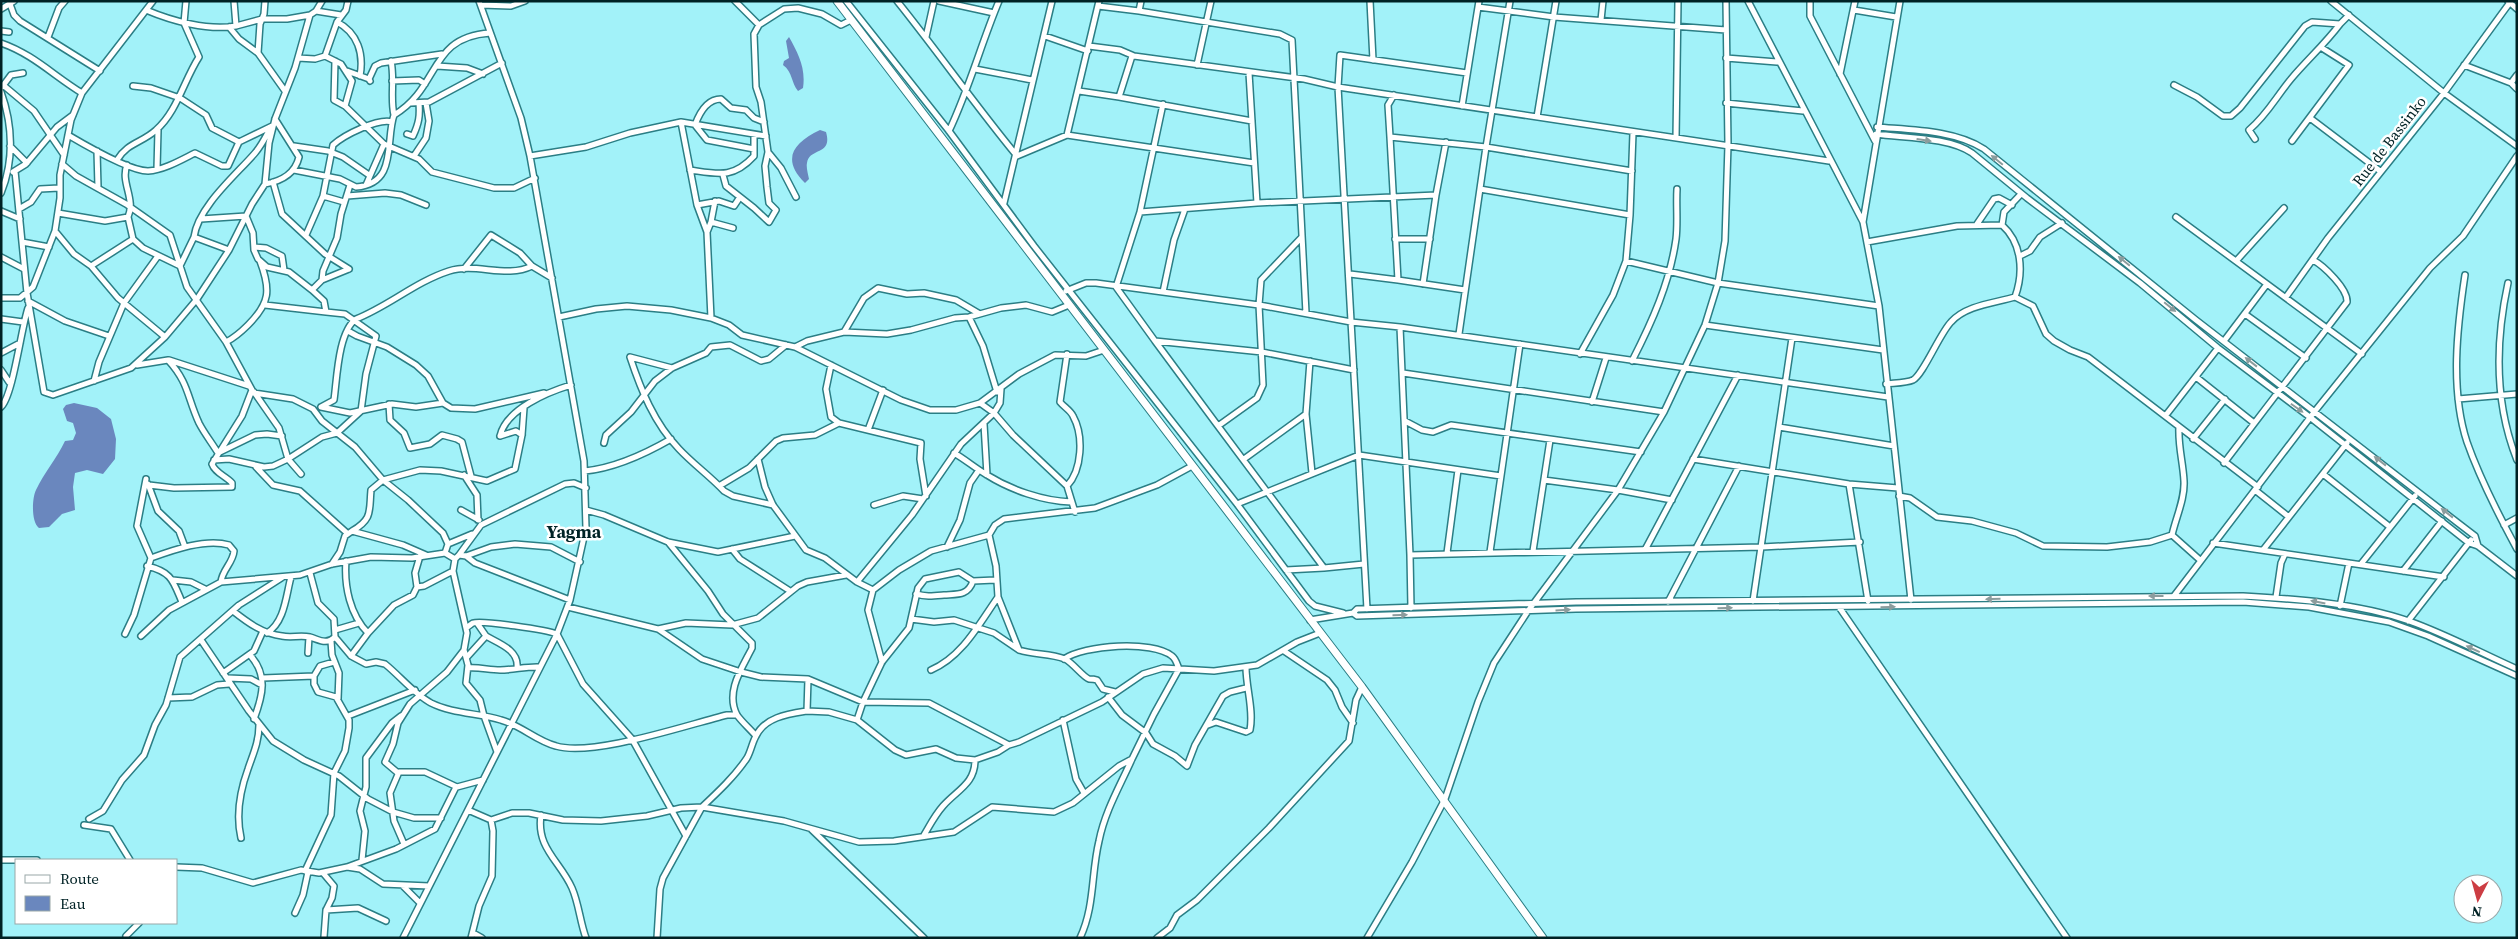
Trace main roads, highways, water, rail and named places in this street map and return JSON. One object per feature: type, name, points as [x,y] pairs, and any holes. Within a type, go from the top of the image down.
[{"type":"main road","points":[[837,1],[1362,687],[1445,799],[1543,938]]},
{"type":"water","points":[[789,37],[802,67],[803,88],[798,91],[789,71],[783,65],[784,61],[789,58],[786,41]]},
{"type":"water","points":[[820,130],[826,132],[826,145],[809,158],[807,166],[809,179],[805,183],[793,166],[793,152],[803,140]]},
{"type":"water","points":[[74,403],[97,408],[111,419],[116,439],[115,459],[103,474],[87,470],[75,473],[73,487],[75,510],[62,514],[49,527],[39,528],[33,515],[35,494],[65,441],[73,440],[76,433],[73,423],[67,421],[63,409],[66,405]]},
{"type":"district","name":"Yagma","points":[[574,531]]}]
